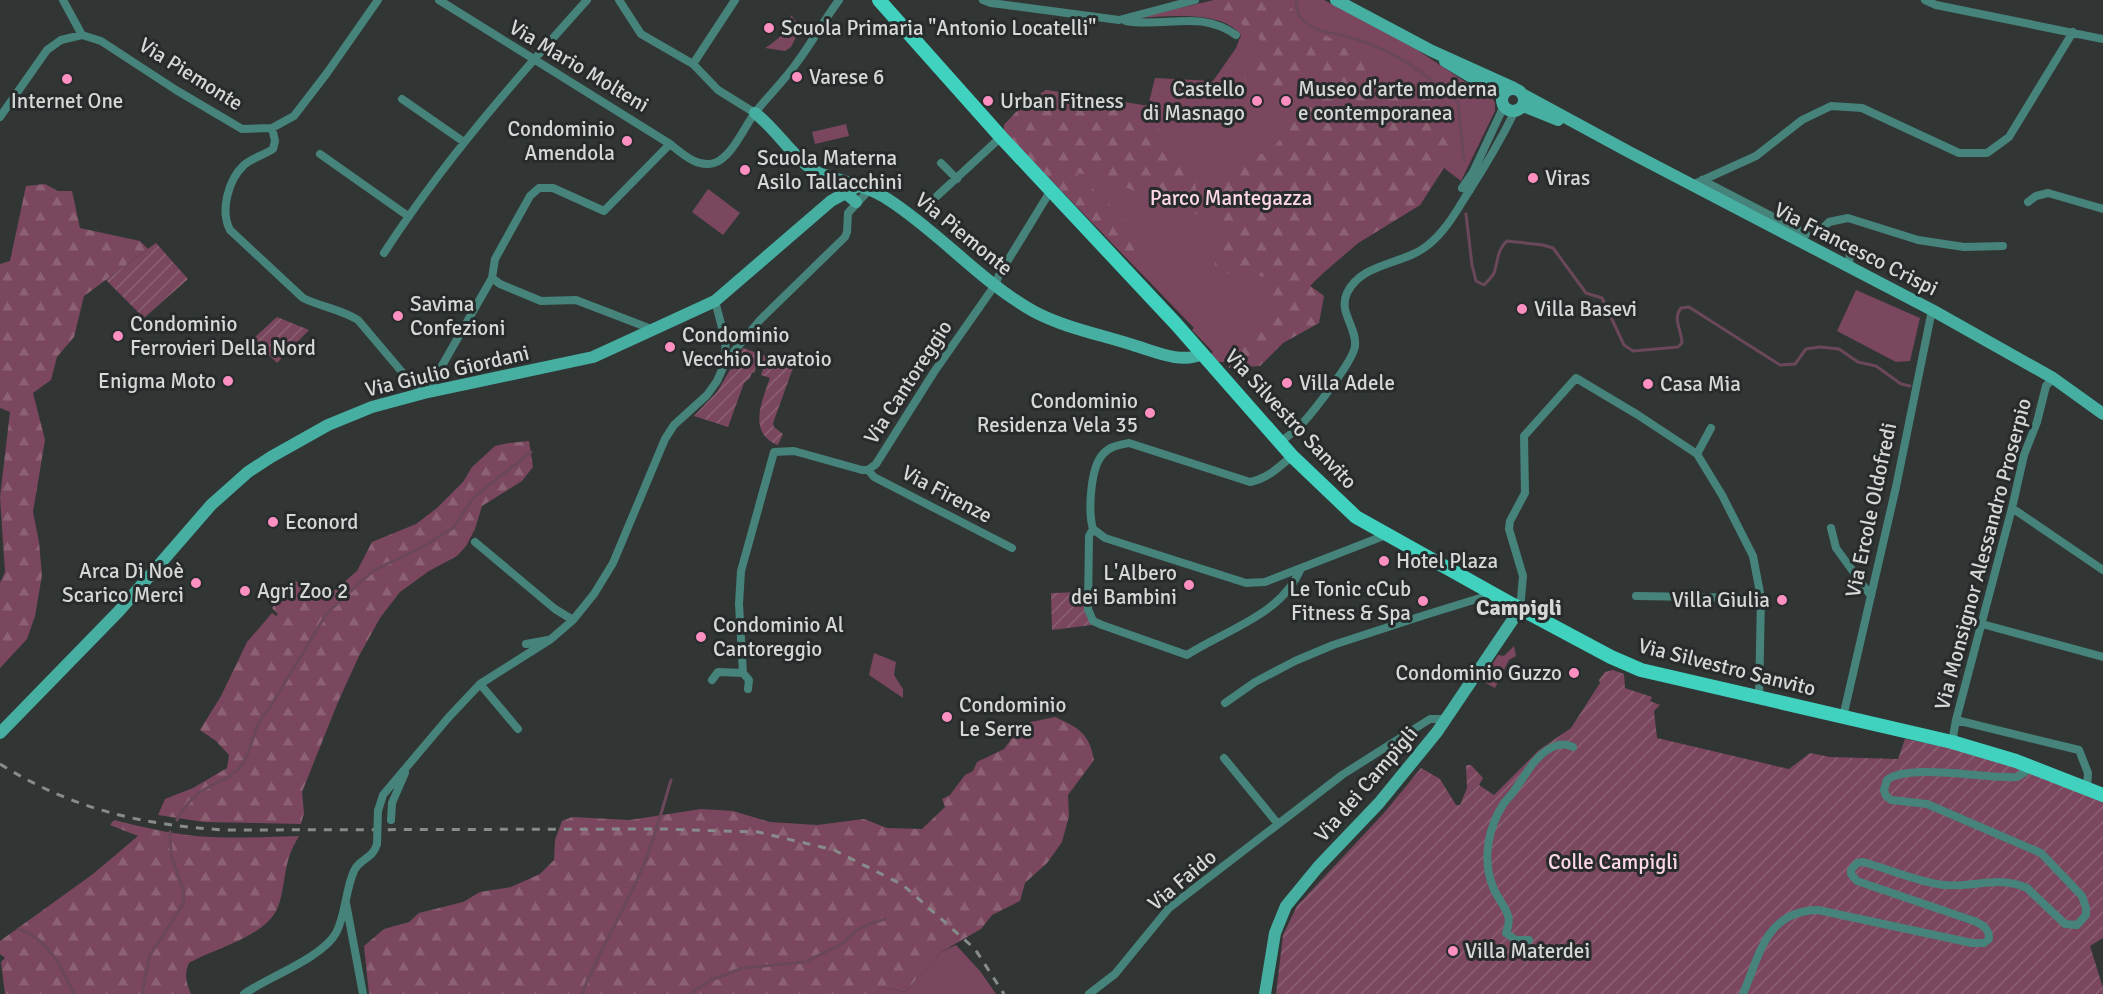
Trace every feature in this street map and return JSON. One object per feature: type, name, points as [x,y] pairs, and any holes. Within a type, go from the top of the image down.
[{"type":"main road","name":"Via Silvestro Sanvito","points":[[879,0],[1292,456],[1356,517],[1520,609],[1611,657],[1641,670],[1952,742],[2028,766],[2103,795]]},
{"type":"street","points":[[0,117],[46,50],[61,40],[82,35],[63,0]]},
{"type":"street","points":[[378,0],[294,116],[272,128],[275,141],[273,149],[245,164],[233,182],[225,209],[225,221],[230,230],[303,298],[350,314],[358,320],[402,372],[426,392],[492,278],[495,259],[536,189],[544,186],[553,188],[604,212],[670,144]]},
{"type":"street","name":"Via Mario Molteni","points":[[439,0],[670,144],[695,162],[712,164],[728,154],[755,112],[777,90],[799,61],[824,19],[839,0]]},
{"type":"street","points":[[384,253],[408,216],[464,142],[587,0]]},
{"type":"street","name":"Via Piemonte","points":[[620,0],[641,34],[693,64],[718,90],[755,112],[816,172],[887,198],[995,285],[1034,311],[1148,350],[1182,358],[1194,358],[1202,354]]},
{"type":"street","points":[[693,64],[735,0]]},
{"type":"street","points":[[983,0],[991,3],[1119,20],[1141,22],[1196,20],[1228,30],[1236,35]]},
{"type":"street","points":[[1119,20],[1195,0]]},
{"type":"street","name":"Via Francesco Crispi","points":[[1336,0],[1432,51],[1514,100],[1585,129],[1697,183],[1802,243],[1932,310],[2053,378],[2103,414]]},
{"type":"street","points":[[1925,0],[1936,5],[2103,39]]},
{"type":"street","points":[[1697,183],[1756,156],[1802,120],[1831,106],[1862,108],[1959,153],[1987,153],[2009,137],[2073,33]]},
{"type":"street","name":"Via Piemonte","points":[[82,35],[101,41],[242,129],[272,128]]},
{"type":"street","points":[[402,99],[464,142]]},
{"type":"street","points":[[1280,442],[1302,424],[1353,354],[1355,338],[1344,309],[1346,294],[1354,283],[1372,270],[1418,253],[1448,225],[1473,172],[1514,100]]},
{"type":"street","points":[[937,196],[1001,137]]},
{"type":"street","points":[[321,154],[408,216]]},
{"type":"street","points":[[941,163],[957,179]]},
{"type":"street","name":"Via Giulio Giordani","points":[[819,212],[840,189],[841,180]]},
{"type":"street","points":[[244,994],[324,947],[334,936],[354,868],[375,852],[379,808],[383,795],[480,684],[551,639],[573,620],[594,594],[613,563],[665,439],[674,425],[707,394],[717,381],[726,361],[760,320],[844,237],[847,232],[847,218],[862,188]]},
{"type":"street","name":"Via Giulio Giordani","points":[[0,733],[119,611],[211,505],[248,472],[291,445],[351,414],[426,392],[592,357],[654,330],[715,301],[819,212],[843,194],[862,188]]},
{"type":"street","name":"Via Cantoreggio","points":[[748,689],[749,680],[743,674],[739,604],[741,571],[774,452],[794,452],[868,470],[885,452],[934,372],[995,285],[1052,190]]},
{"type":"street","points":[[2028,202],[2036,196],[2048,193],[2103,209]]},
{"type":"street","points":[[843,194],[856,202]]},
{"type":"street","points":[[1849,266],[1850,250],[1826,233],[1825,226],[1828,222],[1848,218],[1918,240],[1964,247],[2003,246]]},
{"type":"street","points":[[492,278],[500,284],[541,301],[576,300],[654,330]]},
{"type":"street","points":[[715,301],[725,339],[726,361]]},
{"type":"street","name":"Via Ercole Oldofredi","points":[[1843,717],[1896,487],[1932,310]]},
{"type":"street","points":[[1520,609],[1523,576],[1509,529],[1510,521],[1525,493],[1524,436],[1576,378],[1638,415],[1696,454],[1722,495],[1753,556],[1761,598],[1759,697]]},
{"type":"street","name":"Via Monsignor Alessandro Proserpio","points":[[1952,742],[2024,455],[2037,422],[2046,386],[2053,378]]},
{"type":"street","points":[[1696,454],[1711,428]]},
{"type":"street","points":[[1292,456],[1274,473],[1262,480],[1250,482],[1129,443],[1109,448],[1101,455],[1096,465],[1089,509],[1093,529],[1089,536],[1088,609],[1093,621],[1102,626],[1187,655],[1272,607],[1286,595],[1296,581],[1301,568]]},
{"type":"street","name":"Via Firenze","points":[[868,470],[874,477],[1012,548]]},
{"type":"street","points":[[2012,508],[2103,570]]},
{"type":"street","points":[[1831,528],[1836,548],[1871,596]]},
{"type":"street","points":[[1093,529],[1106,538],[1246,583],[1265,582],[1386,535]]},
{"type":"street","points":[[475,542],[555,609],[573,620]]},
{"type":"street","points":[[1225,703],[1255,682],[1294,661],[1333,645],[1494,594]]},
{"type":"street","points":[[1636,596],[1761,598]]},
{"type":"street","name":"Via dei Campigli","points":[[1265,994],[1275,933],[1286,906],[1318,867],[1379,803],[1447,718],[1520,609]]},
{"type":"street","points":[[1982,624],[2103,657]]},
{"type":"street","points":[[526,644],[551,639]]},
{"type":"street","points":[[712,680],[718,672],[743,674]]},
{"type":"street","points":[[480,684],[518,729]]},
{"type":"street","name":"Via Giulio Giordani","points":[[0,740],[15,718]]},
{"type":"street","name":"Via Faido","points":[[1089,994],[1114,974],[1168,909],[1278,824],[1342,775],[1430,720],[1447,718]]},
{"type":"street","points":[[1956,720],[2079,750],[2088,773],[2087,788]]},
{"type":"street","points":[[1529,940],[1516,940],[1506,933],[1510,924],[1510,916],[1503,908],[1492,885],[1487,861],[1490,834],[1497,815],[1528,769],[1542,753],[1557,744],[1568,744],[1573,747]]},
{"type":"street","points":[[1224,758],[1278,824]]},
{"type":"street","points":[[391,820],[395,794],[410,763]]},
{"type":"street","points":[[1743,994],[1768,934],[1784,919],[1796,912],[1818,910],[1972,943],[1984,943],[1989,939],[1989,932],[1985,926],[1974,921],[1857,880],[1851,874],[1851,870],[1857,863],[1863,862],[1945,885],[2001,880],[2019,884],[2027,888],[2065,924],[2077,925],[2082,921],[2086,908],[2082,896],[2041,853],[1927,804],[1891,800],[1886,796],[1884,790],[1887,780],[1895,775],[1936,773],[2013,777],[2025,772],[2028,766]]},
{"type":"street","points":[[379,808],[391,809]]},
{"type":"street","points":[[361,863],[367,872]]},
{"type":"street","points":[[346,901],[363,994]]},
{"type":"green space","name":"Parco Mantegazza","points":[[1214,0],[1324,0],[1416,49],[1473,87],[1491,95],[1495,103],[1495,111],[1461,181],[1444,168],[1420,205],[1358,243],[1314,281],[1310,286],[1324,296],[1313,319],[1233,370],[1225,362],[1218,362],[1211,354],[1213,352],[1192,330],[1194,328],[1004,131],[1004,125],[1019,109],[1046,90],[1148,106],[1155,78],[1213,81],[1236,48],[1241,35],[1232,27],[1220,21],[1192,16],[1136,18]]},
{"type":"green space","points":[[1231,0],[1286,0],[1299,20],[1437,102],[1449,135],[1450,156],[1420,205],[1358,243],[1310,286],[1324,296],[1319,323],[1283,343],[1260,366],[1229,368],[1234,343],[1273,315],[1269,277],[1214,272],[1224,169],[1271,150],[1290,128],[1306,96],[1244,78],[1265,50],[1258,36],[1216,5]]},
{"type":"green space","points":[[791,15],[799,25],[799,31],[791,47],[785,51],[765,48],[782,34]]},
{"type":"green space","points":[[1046,90],[1149,106],[1169,154],[1192,161],[1200,215],[1175,210],[1104,177],[1076,173],[1146,239],[1139,271],[1004,131],[1004,125],[1019,109]]},
{"type":"green space","points":[[846,124],[849,136],[815,144],[812,132]]},
{"type":"green space","points":[[45,184],[58,191],[72,191],[80,228],[140,241],[148,249],[84,296],[74,337],[57,357],[51,380],[33,393],[45,440],[33,512],[42,575],[35,616],[27,639],[0,668],[0,583],[5,572],[0,497],[10,412],[0,408],[0,264],[10,261],[26,186]]},
{"type":"green space","points":[[708,189],[740,213],[723,235],[692,212]]},
{"type":"green space","points":[[156,243],[188,279],[144,318],[106,280]]},
{"type":"green space","points":[[1856,290],[1920,318],[1910,361],[1896,362],[1837,331]]},
{"type":"green space","points":[[277,317],[309,330],[277,363],[253,339]]},
{"type":"green space","points":[[743,348],[788,364],[793,368],[773,423],[774,427],[783,434],[778,445],[768,440],[760,425],[761,406],[770,378],[761,375],[765,363],[758,361],[754,373],[752,372],[750,378],[744,383],[728,427],[694,416],[717,392]]},
{"type":"green space","points":[[529,441],[533,467],[522,481],[482,506],[475,529],[466,546],[457,556],[429,571],[400,592],[380,618],[338,702],[302,792],[304,813],[301,824],[204,822],[158,815],[165,799],[193,788],[227,768],[229,755],[216,741],[200,730],[221,696],[247,642],[272,613],[276,616],[278,614],[272,608],[294,581],[335,590],[357,571],[372,542],[416,524],[437,508],[463,482],[472,467],[495,446]]},
{"type":"green space","points":[[1085,592],[1092,625],[1052,630],[1051,593]]},
{"type":"green space","points":[[1514,646],[1516,656],[1509,660],[1495,688],[1482,681],[1498,655],[1504,656]]},
{"type":"green space","points":[[874,653],[896,662],[894,675],[903,689],[903,698],[869,675]]},
{"type":"green space","name":"Colle Campigli","points":[[1613,670],[1624,674],[1625,688],[1652,697],[1650,701],[1660,705],[1654,711],[1657,738],[1789,769],[1810,753],[1830,757],[1898,759],[1905,739],[1988,755],[2103,798],[2103,938],[2090,946],[2103,994],[1276,994],[1283,935],[1297,906],[1384,813],[1421,768],[1440,779],[1456,805],[1460,805],[1467,788],[1466,765],[1471,765],[1483,778],[1479,785],[1494,795],[1539,750],[1571,728],[1600,683],[1599,680],[1605,672]]},
{"type":"green space","points":[[1055,717],[1082,732],[1089,743],[1094,760],[1068,795],[1069,816],[1062,842],[1047,863],[1025,883],[1020,901],[992,915],[981,929],[941,952],[905,992],[881,987],[876,994],[369,994],[364,946],[384,929],[409,922],[419,913],[463,902],[480,892],[511,887],[540,874],[554,860],[555,840],[562,821],[572,817],[630,820],[701,809],[733,811],[770,822],[817,825],[864,819],[887,828],[922,829],[945,807],[942,799],[950,795],[965,775],[973,771],[977,762],[1004,749],[1010,741],[1013,730],[1031,722]]},
{"type":"green space","points":[[114,820],[155,830],[196,836],[235,838],[299,836],[290,854],[280,901],[272,917],[263,926],[239,941],[189,963],[186,978],[191,994],[5,994],[1,962],[5,958],[0,954],[0,941],[93,874],[138,836],[110,825]]},
{"type":"green space","points":[[956,945],[980,971],[996,994],[876,994],[881,987],[905,992],[941,952]]},
{"type":"waterway","points":[[1296,0],[1300,17],[1310,25],[1322,31],[1356,39],[1398,57],[1458,102],[1464,161]]},
{"type":"waterway","points":[[1466,214],[1476,281],[1484,285],[1491,278],[1500,252],[1507,241],[1553,248],[1586,293],[1602,298],[1624,345],[1633,351],[1678,347],[1682,343],[1677,320],[1678,312],[1681,308],[1689,307],[1780,365],[1795,364],[1806,349],[1820,347],[1839,349],[1858,362],[1876,366],[1901,384],[1910,386]]},
{"type":"waterway","points":[[177,820],[196,795],[240,768],[260,721],[327,613],[374,570],[419,549],[453,528],[473,498],[531,452]]},
{"type":"waterway","points":[[582,994],[642,869],[671,780]]},
{"type":"waterway","points":[[142,994],[149,957],[183,904],[184,892],[171,855],[170,832]]},
{"type":"waterway","points":[[690,994],[711,980],[743,968],[805,962],[840,945],[857,930],[885,919]]},
{"type":"waterway","points":[[19,929],[38,940],[53,955],[74,994]]},
{"type":"railway","points":[[0,764],[54,793],[108,812],[194,828],[225,830],[664,829],[758,832],[834,850],[903,885],[975,949],[1004,994]]},
{"type":"place","name":"Scuola Primaria \"Antonio Locatelli\"","points":[[769,28]]},
{"type":"place","name":"Varese 6","points":[[797,77]]},
{"type":"place","name":"Internet One","points":[[67,79]]},
{"type":"place","name":"Urban Fitness","points":[[988,101]]},
{"type":"place","name":"Castello di Masnago","points":[[1257,101]]},
{"type":"place","name":"Museo d'arte moderna e contemporanea","points":[[1286,101]]},
{"type":"place","name":"Condominio Amendola","points":[[627,141]]},
{"type":"place","name":"Scuola Materna Asilo Tallacchini","points":[[745,170]]},
{"type":"place","name":"Viras","points":[[1533,178]]},
{"type":"place","name":"Villa Basevi","points":[[1522,309]]},
{"type":"place","name":"Savima Confezioni","points":[[398,316]]},
{"type":"place","name":"Condominio Ferrovieri Della Nord","points":[[118,336]]},
{"type":"place","name":"Condominio Vecchio Lavatoio","points":[[670,347]]},
{"type":"place","name":"Enigma Moto","points":[[228,381]]},
{"type":"place","name":"Villa Adele","points":[[1287,383]]},
{"type":"place","name":"Casa Mia","points":[[1648,384]]},
{"type":"place","name":"Condominio Residenza Vela 35","points":[[1150,413]]},
{"type":"place","name":"Econord","points":[[273,522]]},
{"type":"place","name":"Hotel Plaza","points":[[1384,561]]},
{"type":"place","name":"Arca Di Noè Scarico Merci","points":[[196,583]]},
{"type":"place","name":"L'Albero dei Bambini","points":[[1189,585]]},
{"type":"place","name":"Agri Zoo 2","points":[[245,591]]},
{"type":"place","name":"Villa Giulia","points":[[1782,600]]},
{"type":"place","name":"Le Tonic cCub Fitness & Spa","points":[[1423,601]]},
{"type":"place","name":"Condominio Al Cantoreggio","points":[[701,637]]},
{"type":"place","name":"Condominio Guzzo","points":[[1574,673]]},
{"type":"place","name":"Condominio Le Serre","points":[[947,717]]},
{"type":"place","name":"Villa Materdei","points":[[1453,951]]},
{"type":"district","name":"Campigli","points":[[1519,607]]}]
